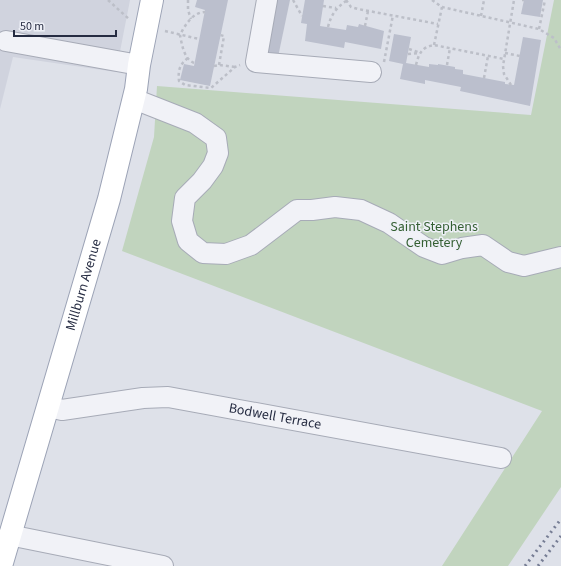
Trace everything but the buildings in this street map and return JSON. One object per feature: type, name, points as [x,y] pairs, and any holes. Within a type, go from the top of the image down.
[{"type":"main road","name":"Millburn Avenue","points":[[1,566],[109,199],[134,99],[152,0]]},
{"type":"street","points":[[267,0],[256,62],[371,72]]},
{"type":"street","points":[[6,41],[139,66]]},
{"type":"street","points":[[134,99],[195,123],[216,138],[218,154],[213,166],[202,181],[185,198],[182,221],[188,241],[203,252],[226,254],[251,245],[297,210],[335,207],[361,210],[389,223],[424,247],[442,254],[462,248],[482,246],[508,262],[524,266],[561,257]]},
{"type":"street","name":"Bodwell Terrace","points":[[49,407],[62,410],[143,398],[168,397],[501,458]]},
{"type":"street","points":[[9,535],[163,566]]},
{"type":"path","points":[[108,0],[132,21]]},
{"type":"path","points":[[188,0],[188,10],[191,19]]},
{"type":"path","points":[[293,0],[302,16]]},
{"type":"path","points":[[432,0],[442,7],[539,29],[554,38],[561,50]]},
{"type":"path","points":[[481,16],[484,0]]},
{"type":"path","points":[[511,85],[504,74],[504,53],[514,0]]},
{"type":"path","points":[[539,29],[545,0]]},
{"type":"path","points":[[328,27],[330,19],[336,8],[346,1],[351,7],[438,24]]},
{"type":"path","points":[[323,6],[336,8]]},
{"type":"path","points":[[434,45],[442,7]]},
{"type":"path","points":[[365,26],[368,11]]},
{"type":"path","points":[[194,63],[188,58],[182,46],[180,35],[191,19],[200,12],[205,12]]},
{"type":"path","points":[[371,72],[382,72],[393,16]]},
{"type":"path","points":[[165,31],[199,38]]},
{"type":"path","points":[[219,65],[224,36],[220,35]]},
{"type":"path","points":[[408,54],[419,53],[428,46],[434,45],[504,59]]},
{"type":"path","points":[[447,65],[450,48]]},
{"type":"path","points":[[409,49],[419,53]]},
{"type":"path","points":[[416,65],[419,53]]},
{"type":"path","points":[[504,53],[520,56]]},
{"type":"path","points":[[484,78],[488,56]]},
{"type":"path","points":[[188,58],[179,68],[178,76],[179,82],[185,85],[211,88],[235,67]]},
{"type":"path","points":[[214,66],[219,65],[235,67],[256,62]]},
{"type":"shaded area","points":[[0,0],[130,0],[116,72],[13,57],[0,109]]},
{"type":"green space","name":"Saint Stephens Cemetery","points":[[554,0],[561,0],[561,487],[508,566],[442,566],[542,411],[122,251],[154,137],[157,86],[531,115]]},
{"type":"railway","points":[[525,566],[561,519]]},
{"type":"railway","points":[[538,566],[561,536]]}]
